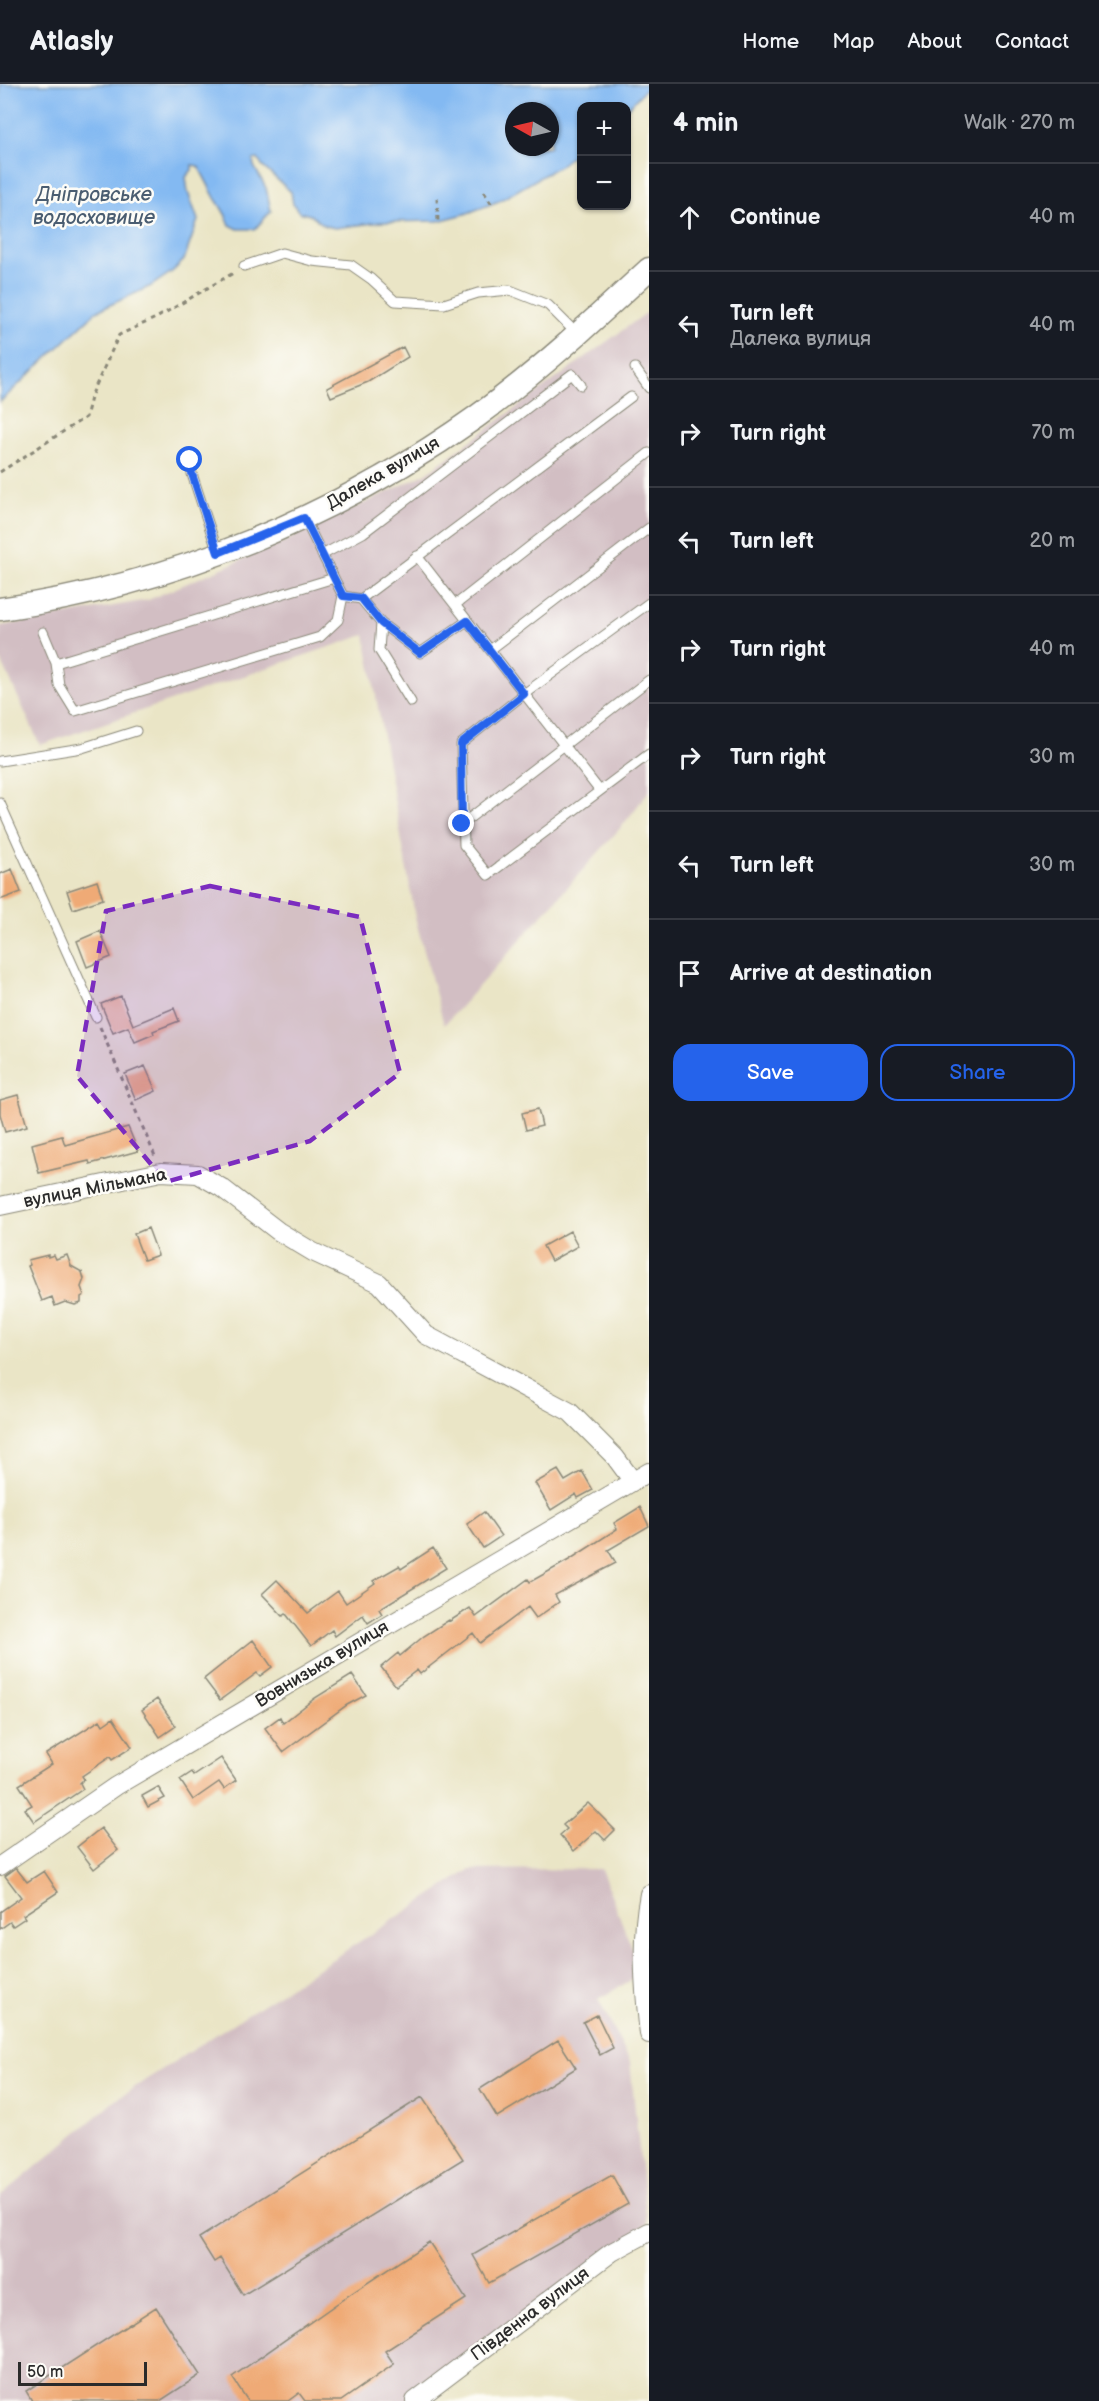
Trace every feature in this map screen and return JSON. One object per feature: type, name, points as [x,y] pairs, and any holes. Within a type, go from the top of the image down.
[{"type":"street","name":"Далека вулиця","points":[[0,609],[39,604],[103,590],[164,572],[304,518],[398,468],[477,416],[578,335],[649,268]]},
{"type":"street","name":"вулиця Мільмана","points":[[0,1206],[161,1172],[198,1174],[222,1188],[278,1231],[313,1252],[379,1282],[426,1335],[570,1412],[615,1457],[632,1480]]},
{"type":"street","name":"Вовнизька вулиця","points":[[0,1866],[116,1786],[649,1472]]},
{"type":"street","points":[[649,1894],[644,1930],[649,2034]]},
{"type":"street","name":"Південна вулиця","points":[[415,2401],[612,2252],[649,2232]]},
{"type":"lane","points":[[244,266],[282,253],[312,261],[351,265],[371,279],[395,301],[444,304],[478,293],[510,290],[548,305],[578,335]]},
{"type":"lane","points":[[635,368],[649,388]]},
{"type":"lane","points":[[322,555],[363,533],[572,374],[581,385]]},
{"type":"lane","points":[[343,596],[361,598],[631,397]]},
{"type":"lane","points":[[455,605],[649,453]]},
{"type":"lane","points":[[190,460],[192,474],[218,553]]},
{"type":"lane","points":[[43,632],[57,663],[59,685],[75,711],[320,637],[338,620],[343,596],[304,518]]},
{"type":"lane","points":[[490,650],[649,528]]},
{"type":"lane","points":[[417,556],[599,790]]},
{"type":"lane","points":[[57,663],[334,578]]},
{"type":"lane","points":[[361,598],[381,623],[420,653],[467,621]]},
{"type":"lane","points":[[649,603],[524,694],[461,744],[464,845],[488,875],[649,754]]},
{"type":"lane","points":[[381,623],[379,650],[411,702]]},
{"type":"lane","points":[[462,824],[649,680]]},
{"type":"lane","points":[[0,761],[82,748],[136,730]]},
{"type":"lane","points":[[0,803],[96,1017]]},
{"type":"path","points":[[484,192],[492,205]]},
{"type":"path","points":[[437,198],[438,221]]},
{"type":"path","points":[[0,472],[86,417],[92,394],[118,335],[159,317],[244,266]]},
{"type":"path","points":[[96,1017],[161,1172]]},
{"type":"highlighted area","points":[[210,886],[360,917],[400,1073],[310,1141],[166,1182],[77,1076],[106,911]]},
{"type":"shaded area","points":[[649,311],[649,791],[623,825],[444,1025],[416,921],[365,635],[40,745],[0,658],[0,626],[148,600],[285,541],[425,474]]},
{"type":"shaded area","points":[[601,1869],[642,1974],[598,1999],[630,2062],[647,2224],[416,2401],[0,2401],[0,2197],[118,2098],[470,1870]]},
{"type":"water","name":"Дніпровське водосховище","points":[[0,84],[649,84],[631,105],[631,102],[577,102],[577,152],[558,167],[499,201],[438,221],[381,222],[335,228],[326,226],[310,215],[299,212],[293,204],[291,192],[262,166],[258,159],[253,160],[254,166],[266,188],[271,211],[255,229],[238,229],[230,225],[198,166],[192,165],[192,170],[186,177],[188,192],[198,220],[184,260],[173,271],[151,286],[97,311],[0,402]]},
{"type":"building","points":[[403,347],[408,357],[368,382],[331,397],[327,388]]},
{"type":"building","points":[[12,869],[21,892],[0,900],[0,874]]},
{"type":"building","points":[[97,881],[103,899],[73,909],[67,891]]},
{"type":"building","points":[[100,931],[111,957],[87,967],[77,941]]},
{"type":"building","points":[[121,996],[133,1025],[174,1008],[179,1021],[153,1031],[154,1034],[135,1042],[128,1027],[113,1033],[101,1004]]},
{"type":"building","points":[[145,1066],[156,1091],[136,1100],[125,1074]]},
{"type":"building","points":[[18,1095],[27,1126],[5,1132],[0,1114],[0,1100]]},
{"type":"building","points":[[538,1109],[542,1126],[526,1130],[522,1113]]},
{"type":"building","points":[[128,1127],[138,1151],[90,1164],[89,1161],[39,1173],[32,1144],[62,1136],[65,1145]]},
{"type":"building","points":[[148,1228],[158,1255],[144,1260],[134,1234]]},
{"type":"building","points":[[570,1231],[578,1246],[551,1261],[543,1246]]},
{"type":"building","points":[[48,1255],[48,1257],[54,1255],[56,1259],[67,1255],[71,1266],[82,1272],[84,1279],[81,1287],[84,1295],[81,1297],[81,1303],[75,1305],[65,1302],[55,1306],[52,1297],[42,1301],[28,1266],[30,1265],[28,1260]]},
{"type":"building","points":[[558,1470],[565,1481],[582,1471],[593,1490],[578,1498],[576,1494],[551,1510],[535,1483]]},
{"type":"building","points":[[640,1507],[649,1526],[608,1550],[616,1563],[555,1595],[559,1602],[536,1618],[528,1607],[480,1643],[473,1633],[420,1674],[417,1670],[396,1686],[381,1667],[398,1653],[400,1656],[424,1636],[470,1608],[476,1617],[528,1579],[530,1582],[569,1560],[617,1529],[614,1523]]},
{"type":"building","points":[[484,1512],[501,1536],[483,1548],[467,1524]]},
{"type":"building","points":[[433,1548],[446,1568],[379,1609],[382,1614],[368,1623],[363,1615],[335,1636],[332,1630],[311,1646],[286,1614],[283,1616],[262,1594],[277,1580],[308,1613],[338,1591],[346,1603],[375,1583],[373,1581],[399,1566],[401,1569]]},
{"type":"building","points":[[253,1640],[272,1667],[260,1676],[257,1673],[220,1700],[204,1679]]},
{"type":"building","points":[[352,1675],[366,1695],[347,1705],[283,1752],[265,1728],[280,1717],[283,1723],[315,1698]]},
{"type":"building","points":[[157,1699],[176,1726],[160,1737],[142,1710]]},
{"type":"building","points":[[113,1718],[132,1747],[112,1760],[110,1757],[82,1776],[84,1779],[80,1783],[83,1789],[34,1822],[25,1809],[32,1805],[19,1785],[52,1764],[46,1754],[100,1720],[103,1725]]},
{"type":"building","points":[[221,1758],[236,1780],[224,1789],[219,1782],[193,1800],[180,1780],[192,1772],[194,1776]]},
{"type":"building","points":[[158,1787],[165,1798],[148,1807],[142,1796]]},
{"type":"building","points":[[588,1803],[615,1830],[605,1840],[596,1831],[574,1851],[560,1835],[567,1829],[563,1825]]},
{"type":"building","points":[[101,1828],[118,1850],[94,1869],[77,1847]]},
{"type":"building","points":[[16,1868],[27,1882],[44,1871],[58,1892],[23,1915],[25,1918],[13,1926],[10,1922],[0,1929],[0,1912],[21,1897],[5,1876]]},
{"type":"building","points":[[597,2015],[613,2048],[600,2055],[583,2022]]},
{"type":"building","points":[[558,2040],[576,2068],[497,2117],[480,2089]]},
{"type":"building","points":[[422,2097],[463,2159],[243,2295],[220,2258],[214,2262],[199,2238]]},
{"type":"building","points":[[612,2175],[628,2204],[489,2283],[473,2255]]},
{"type":"building","points":[[429,2242],[466,2299],[385,2351],[394,2364],[341,2401],[305,2401],[299,2393],[288,2401],[248,2401],[232,2377]]},
{"type":"building","points":[[156,2307],[200,2375],[160,2401],[32,2401],[26,2391]]},
{"type":"route","points":[[190,460],[192,474],[218,553],[304,518],[343,596],[361,598],[381,623],[420,653],[467,621],[524,694],[461,744],[462,824]]}]
